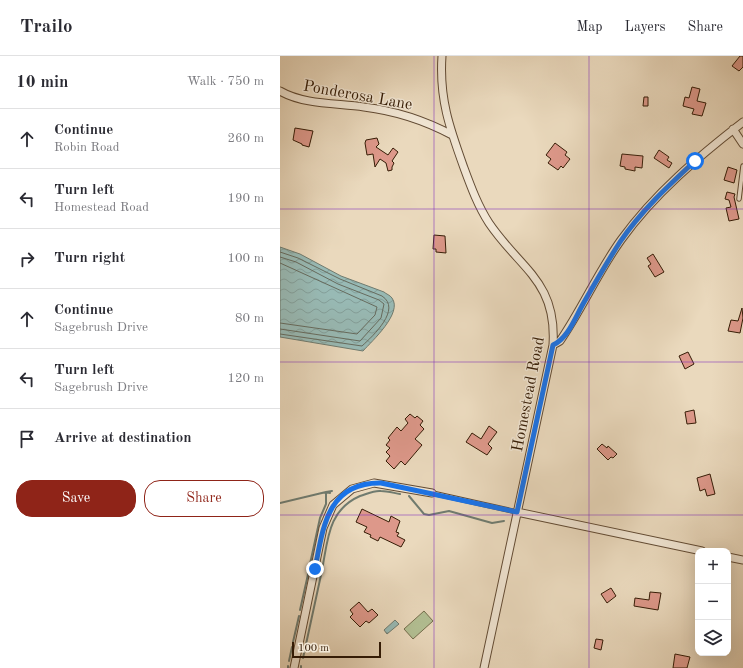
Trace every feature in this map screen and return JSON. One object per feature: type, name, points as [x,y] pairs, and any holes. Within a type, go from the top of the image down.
[{"type":"street","name":"Homestead Road","points":[[442,56],[442,95],[452,135],[476,199],[485,217],[497,233],[534,276],[547,298],[553,317],[553,345],[484,668]]},
{"type":"street","name":"Ponderosa Lane","points":[[280,91],[303,100],[390,111],[417,118],[452,135]]},
{"type":"street","points":[[553,345],[560,342],[610,257],[637,220],[668,186],[743,122]]},
{"type":"street","points":[[733,129],[743,144]]},
{"type":"street","points":[[294,668],[323,528],[333,505],[343,495],[352,489],[374,483],[432,493]]},
{"type":"street","points":[[517,512],[695,550]]},
{"type":"street","points":[[731,557],[743,560]]},
{"type":"lane","points":[[739,199],[743,166]]},
{"type":"lane","points":[[432,493],[517,512]]},
{"type":"green space","points":[[424,611],[433,621],[413,639],[404,629]]},
{"type":"water","points":[[280,247],[300,254],[341,276],[384,292],[392,298],[394,304],[390,319],[379,334],[363,351],[280,337]]},
{"type":"water","points":[[395,620],[399,624],[387,634],[384,630]]},
{"type":"building","points":[[740,56],[743,56],[743,67],[739,71],[732,66]]},
{"type":"building","points":[[692,87],[700,89],[697,101],[706,103],[702,116],[692,114],[694,109],[683,106],[685,97],[689,98]]},
{"type":"building","points":[[644,97],[648,97],[648,106],[643,106]]},
{"type":"building","points":[[295,128],[313,131],[309,147],[293,140]]},
{"type":"building","points":[[377,138],[379,144],[376,147],[388,155],[393,148],[398,152],[392,161],[394,163],[392,170],[388,171],[386,163],[380,159],[375,167],[373,154],[367,155],[366,140]]},
{"type":"building","points":[[555,143],[567,152],[565,155],[570,159],[563,168],[561,166],[558,170],[548,163],[551,159],[546,155]]},
{"type":"building","points":[[659,150],[669,157],[667,160],[672,163],[669,168],[654,158]]},
{"type":"building","points":[[622,154],[643,156],[642,168],[635,167],[635,171],[625,169],[625,167],[620,166]]},
{"type":"building","points":[[728,167],[737,170],[734,183],[724,180]]},
{"type":"building","points":[[727,192],[735,194],[734,197],[739,219],[729,221],[726,208],[731,207],[729,200],[725,199]]},
{"type":"building","points":[[434,235],[445,236],[446,253],[436,252],[436,249],[433,249]]},
{"type":"building","points":[[653,254],[664,272],[655,277],[648,266],[651,264],[647,258]]},
{"type":"building","points":[[742,308],[743,318],[740,333],[728,331],[731,320],[738,321]]},
{"type":"building","points":[[688,352],[694,364],[685,369],[679,356]]},
{"type":"building","points":[[694,410],[696,423],[687,424],[685,412]]},
{"type":"building","points":[[410,414],[415,418],[417,416],[423,421],[420,425],[424,429],[415,439],[422,445],[405,465],[401,461],[394,469],[386,461],[390,456],[386,452],[390,448],[386,445],[390,440],[388,438],[397,427],[401,431],[408,423],[405,419]]},
{"type":"building","points":[[489,426],[497,432],[488,444],[492,448],[487,455],[466,442],[472,433],[481,439]]},
{"type":"building","points":[[602,444],[607,448],[608,446],[617,454],[608,460],[597,449]]},
{"type":"building","points":[[710,474],[715,494],[707,496],[705,489],[700,491],[697,478]]},
{"type":"building","points":[[362,509],[389,522],[391,516],[400,521],[396,532],[399,533],[397,536],[405,540],[401,547],[380,537],[378,541],[370,537],[371,535],[364,532],[367,527],[356,522]]},
{"type":"building","points":[[611,588],[616,596],[607,603],[601,594]]},
{"type":"building","points":[[650,592],[661,593],[658,610],[634,606],[635,598],[649,600]]},
{"type":"building","points":[[359,602],[368,612],[372,609],[378,615],[369,623],[366,621],[360,627],[350,617],[353,614],[350,610]]},
{"type":"building","points":[[596,639],[603,640],[601,650],[594,648]]},
{"type":"building","points":[[675,654],[690,657],[687,668],[673,668]]},
{"type":"waterway","points":[[310,564],[320,518],[326,504],[326,492],[332,491]]},
{"type":"waterway","points":[[322,570],[331,527],[335,517],[341,509],[349,502],[360,496],[373,492],[383,491],[400,494]]},
{"type":"waterway","points":[[280,503],[326,492],[330,493]]},
{"type":"waterway","points":[[409,496],[424,514],[429,515],[449,511],[492,523],[504,521]]},
{"type":"waterway","points":[[300,610],[309,570]]},
{"type":"waterway","points":[[303,658],[321,575]]},
{"type":"waterway","points":[[293,642],[299,616]]},
{"type":"waterway","points":[[289,661],[292,647]]},
{"type":"route","points":[[315,569],[323,528],[335,502],[347,492],[363,485],[381,483],[517,512],[553,345],[560,342],[602,270],[628,232],[656,198],[695,161]]}]
